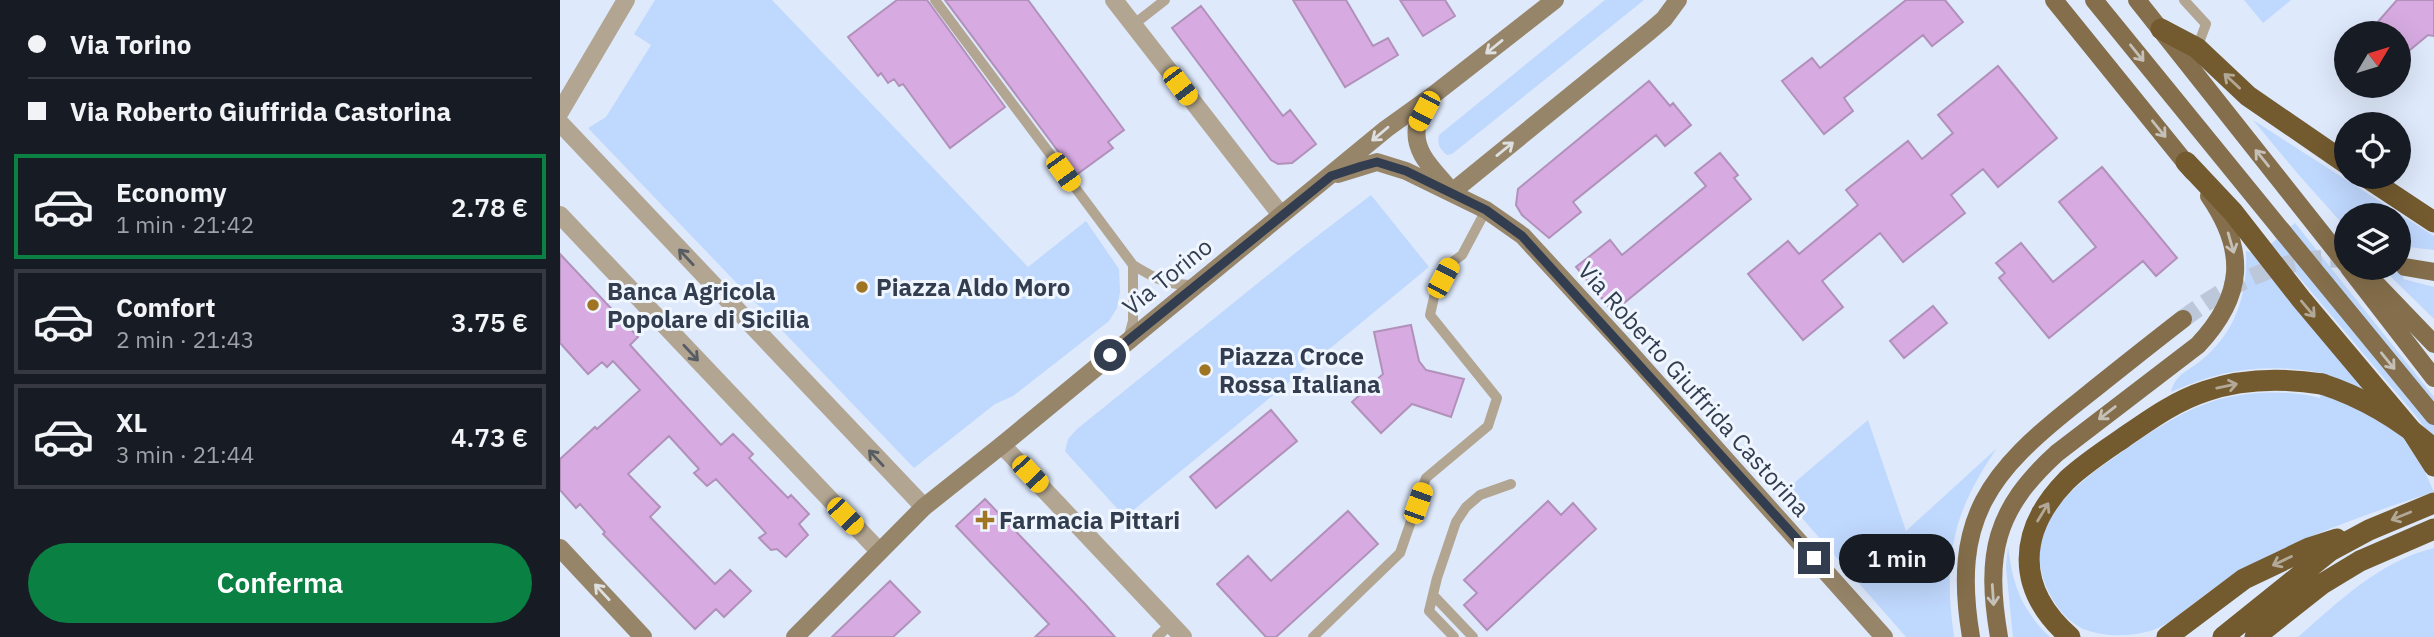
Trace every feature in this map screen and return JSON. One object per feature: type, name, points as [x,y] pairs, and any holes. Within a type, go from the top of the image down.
[{"type":"highway","points":[[2161,29],[2197,48],[2248,96],[2334,155]]},
{"type":"highway","points":[[2186,162],[2233,212],[2301,299],[2411,430],[2434,466]]},
{"type":"highway","points":[[2383,189],[2434,222]]},
{"type":"highway","points":[[2070,637],[2046,612],[2038,599],[2029,570],[2028,556],[2034,527],[2042,512],[2069,478],[2166,409],[2207,391],[2252,381],[2276,379],[2322,384],[2342,390],[2378,408],[2434,449]]},
{"type":"highway","points":[[2167,637],[2244,579],[2309,548],[2369,530],[2434,503]]},
{"type":"highway","points":[[2223,637],[2312,563],[2369,530]]},
{"type":"highway","points":[[2255,637],[2322,584],[2360,561],[2434,530]]},
{"type":"highway","points":[[2277,637],[2384,551]]},
{"type":"main road","points":[[1999,637],[1993,600],[1994,555],[1999,533],[2020,492],[2037,470],[2057,453],[2198,345],[2213,329],[2225,310],[2235,271],[2231,238],[2216,206],[2186,162],[2054,0]]},
{"type":"main road","points":[[2094,0],[2434,416]]},
{"type":"main road","points":[[2137,0],[2334,248]]},
{"type":"main road","name":"Via Torino","points":[[795,637],[924,507],[1386,129],[1551,2]]},
{"type":"main road","points":[[1432,96],[1416,125],[1417,144],[1424,159],[1452,192],[1650,31],[1674,3]]},
{"type":"main road","name":"Via Roberto Giuffrida Castorina","points":[[1331,176],[1377,162],[1406,171],[1486,210],[1522,236],[1884,637]]},
{"type":"main road","points":[[2305,211],[2334,240]]},
{"type":"main road","points":[[2411,268],[2434,272]]},
{"type":"main road","points":[[2359,280],[2434,378]]},
{"type":"main road","points":[[2373,280],[2434,344]]},
{"type":"main road","points":[[1972,637],[1965,593],[1968,552],[1973,527],[1998,476],[2027,444],[2054,421],[2183,319]]},
{"type":"main road","points":[[560,548],[643,637]]},
{"type":"street","points":[[560,112],[626,0]]},
{"type":"street","points":[[1114,0],[1281,215]]},
{"type":"street","points":[[560,123],[924,507]]},
{"type":"street","points":[[560,215],[879,551]]},
{"type":"street","points":[[1002,445],[1177,630]]},
{"type":"lane","points":[[935,0],[1133,265],[1156,279],[1173,285],[1196,285]]},
{"type":"lane","points":[[1133,25],[1166,0]]},
{"type":"lane","points":[[2184,0],[2206,24],[2197,48]]},
{"type":"lane","points":[[1313,637],[1400,553],[1426,478],[1488,426],[1497,398],[1430,315],[1435,293],[1451,263],[1462,255],[1486,210]]},
{"type":"lane","points":[[1128,340],[1133,321],[1133,265]]},
{"type":"lane","points":[[1454,637],[1429,611],[1456,522],[1466,507],[1480,495],[1511,484]]},
{"type":"lane","points":[[1433,595],[1473,637]]},
{"type":"lane","points":[[1157,637],[1177,630]]},
{"type":"shaded area","name":"Piazza Aldo Moro","points":[[655,0],[772,0],[1028,267],[1086,221],[1119,269],[1120,292],[1117,308],[1109,321],[1013,396],[995,404],[914,468],[588,128],[606,117],[651,45],[634,34]]},
{"type":"shaded area","points":[[1605,0],[1644,0],[1452,154],[1447,155],[1443,151],[1439,144],[1439,135]]},
{"type":"shaded area","points":[[2244,0],[2291,0],[2263,23]]},
{"type":"shaded area","points":[[2253,120],[2334,172],[2334,189],[2361,189],[2383,203],[2334,203],[2334,214]]},
{"type":"shaded area","points":[[1371,195],[1429,267],[1125,517],[1065,451],[1068,439],[1299,250]]},
{"type":"shaded area","points":[[2411,221],[2434,236],[2434,250],[2411,247]]},
{"type":"shaded area","points":[[2295,223],[2334,272],[2334,280],[2341,280],[2434,397],[2434,441],[2415,415],[2271,244]]},
{"type":"shaded area","points":[[2246,251],[2252,253],[2396,427],[2424,470],[2434,492],[2336,526],[2288,546],[2229,578],[2156,629],[2116,635],[2083,629],[2056,605],[2046,586],[2040,563],[2041,543],[2047,524],[2071,491],[2145,436],[2169,421],[2206,404],[2232,396],[2257,393],[2320,398],[2323,373],[2283,368],[2227,373],[2171,392],[2176,380],[2215,347],[2232,323],[2245,282]]},
{"type":"shaded area","points":[[2394,280],[2407,280],[2434,287],[2434,319]]},
{"type":"shaded area","points":[[1868,420],[1906,531],[1997,448],[1970,494],[1954,538],[1950,584],[1954,637],[1906,637],[1781,494]]},
{"type":"shaded area","points":[[2008,546],[2012,573],[2025,607],[2050,637],[2013,637],[2006,567]]},
{"type":"shaded area","points":[[2434,548],[2434,637],[2298,637],[2361,584],[2396,562]]},
{"type":"building","points":[[897,0],[927,0],[1005,107],[950,148],[903,84],[899,86],[894,79],[888,83],[881,73],[878,76],[848,37]]},
{"type":"building","points":[[945,0],[1028,0],[1124,130],[1108,142],[1113,148],[1076,175]]},
{"type":"building","points":[[1293,0],[1346,0],[1373,46],[1388,38],[1398,55],[1345,87]]},
{"type":"building","points":[[1400,0],[1445,0],[1455,16],[1423,36]]},
{"type":"building","points":[[1906,0],[1945,0],[1963,22],[1932,46],[1923,35],[1844,98],[1853,111],[1824,134],[1782,81],[1812,58],[1820,68]]},
{"type":"building","points":[[2397,0],[2434,0],[2434,36],[2428,35],[2412,48],[2412,21],[2379,21]]},
{"type":"building","points":[[1201,6],[1283,116],[1290,110],[1316,144],[1292,163],[1278,164],[1271,160],[1172,28]]},
{"type":"building","points":[[1998,66],[2057,138],[1998,187],[1983,169],[1951,195],[1965,213],[1903,262],[1880,233],[1822,281],[1843,307],[1803,340],[1748,274],[1788,241],[1799,254],[1858,205],[1846,190],[1908,141],[1922,159],[1953,133],[1938,115]]},
{"type":"building","points":[[1649,81],[1670,106],[1673,103],[1691,125],[1665,146],[1656,135],[1573,202],[1581,212],[1549,238],[1522,215],[1516,205],[1518,189]]},
{"type":"building","points":[[1720,153],[1738,175],[1734,178],[1751,199],[1613,312],[1576,267],[1610,240],[1622,255],[1706,186],[1695,173]]},
{"type":"building","points":[[2102,167],[2177,258],[2156,276],[2143,261],[2049,338],[1999,278],[2005,273],[1996,263],[2021,243],[2053,282],[2096,247],[2059,202]]},
{"type":"building","points":[[560,254],[638,337],[630,345],[721,445],[733,434],[753,454],[749,458],[788,498],[791,495],[809,514],[799,524],[808,535],[786,557],[777,549],[771,550],[759,538],[766,533],[716,479],[707,486],[694,473],[699,469],[669,436],[628,474],[660,507],[650,517],[715,584],[730,570],[751,591],[724,617],[716,609],[695,629],[603,534],[605,532],[580,504],[576,508],[560,490],[560,459],[640,390],[613,361],[607,367],[602,362],[588,374],[560,343]]},
{"type":"building","points":[[1933,306],[1947,323],[1904,358],[1890,341]]},
{"type":"building","points":[[1411,325],[1419,361],[1426,370],[1464,379],[1451,417],[1412,404],[1381,433],[1352,402],[1383,374],[1374,332]]},
{"type":"building","points":[[1271,410],[1297,441],[1216,508],[1190,477]]},
{"type":"building","points":[[985,499],[1115,637],[1035,637],[1049,624],[956,526]]},
{"type":"building","points":[[1548,501],[1561,515],[1573,503],[1596,529],[1487,630],[1464,605],[1477,593],[1464,580]]},
{"type":"building","points":[[1348,511],[1378,544],[1276,637],[1266,637],[1217,584],[1248,556],[1271,581]]},
{"type":"building","points":[[890,581],[920,612],[893,637],[832,637]]},
{"type":"tunnel","points":[[2183,319],[2220,293],[2280,266],[2302,261],[2334,259]]},
{"type":"place","name":"Piazza Aldo Moro","points":[[862,287]]},
{"type":"place","name":"Banca Agricola Popolare di Sicilia","points":[[593,305]]},
{"type":"place","name":"Piazza Croce Rossa Italiana","points":[[1205,370]]},
{"type":"place","name":"Farmacia Pittari","points":[[985,520]]},
{"type":"route","points":[[1110,355],[1331,176],[1377,162],[1406,171],[1452,192],[1486,210],[1522,236],[1814,558]]}]
